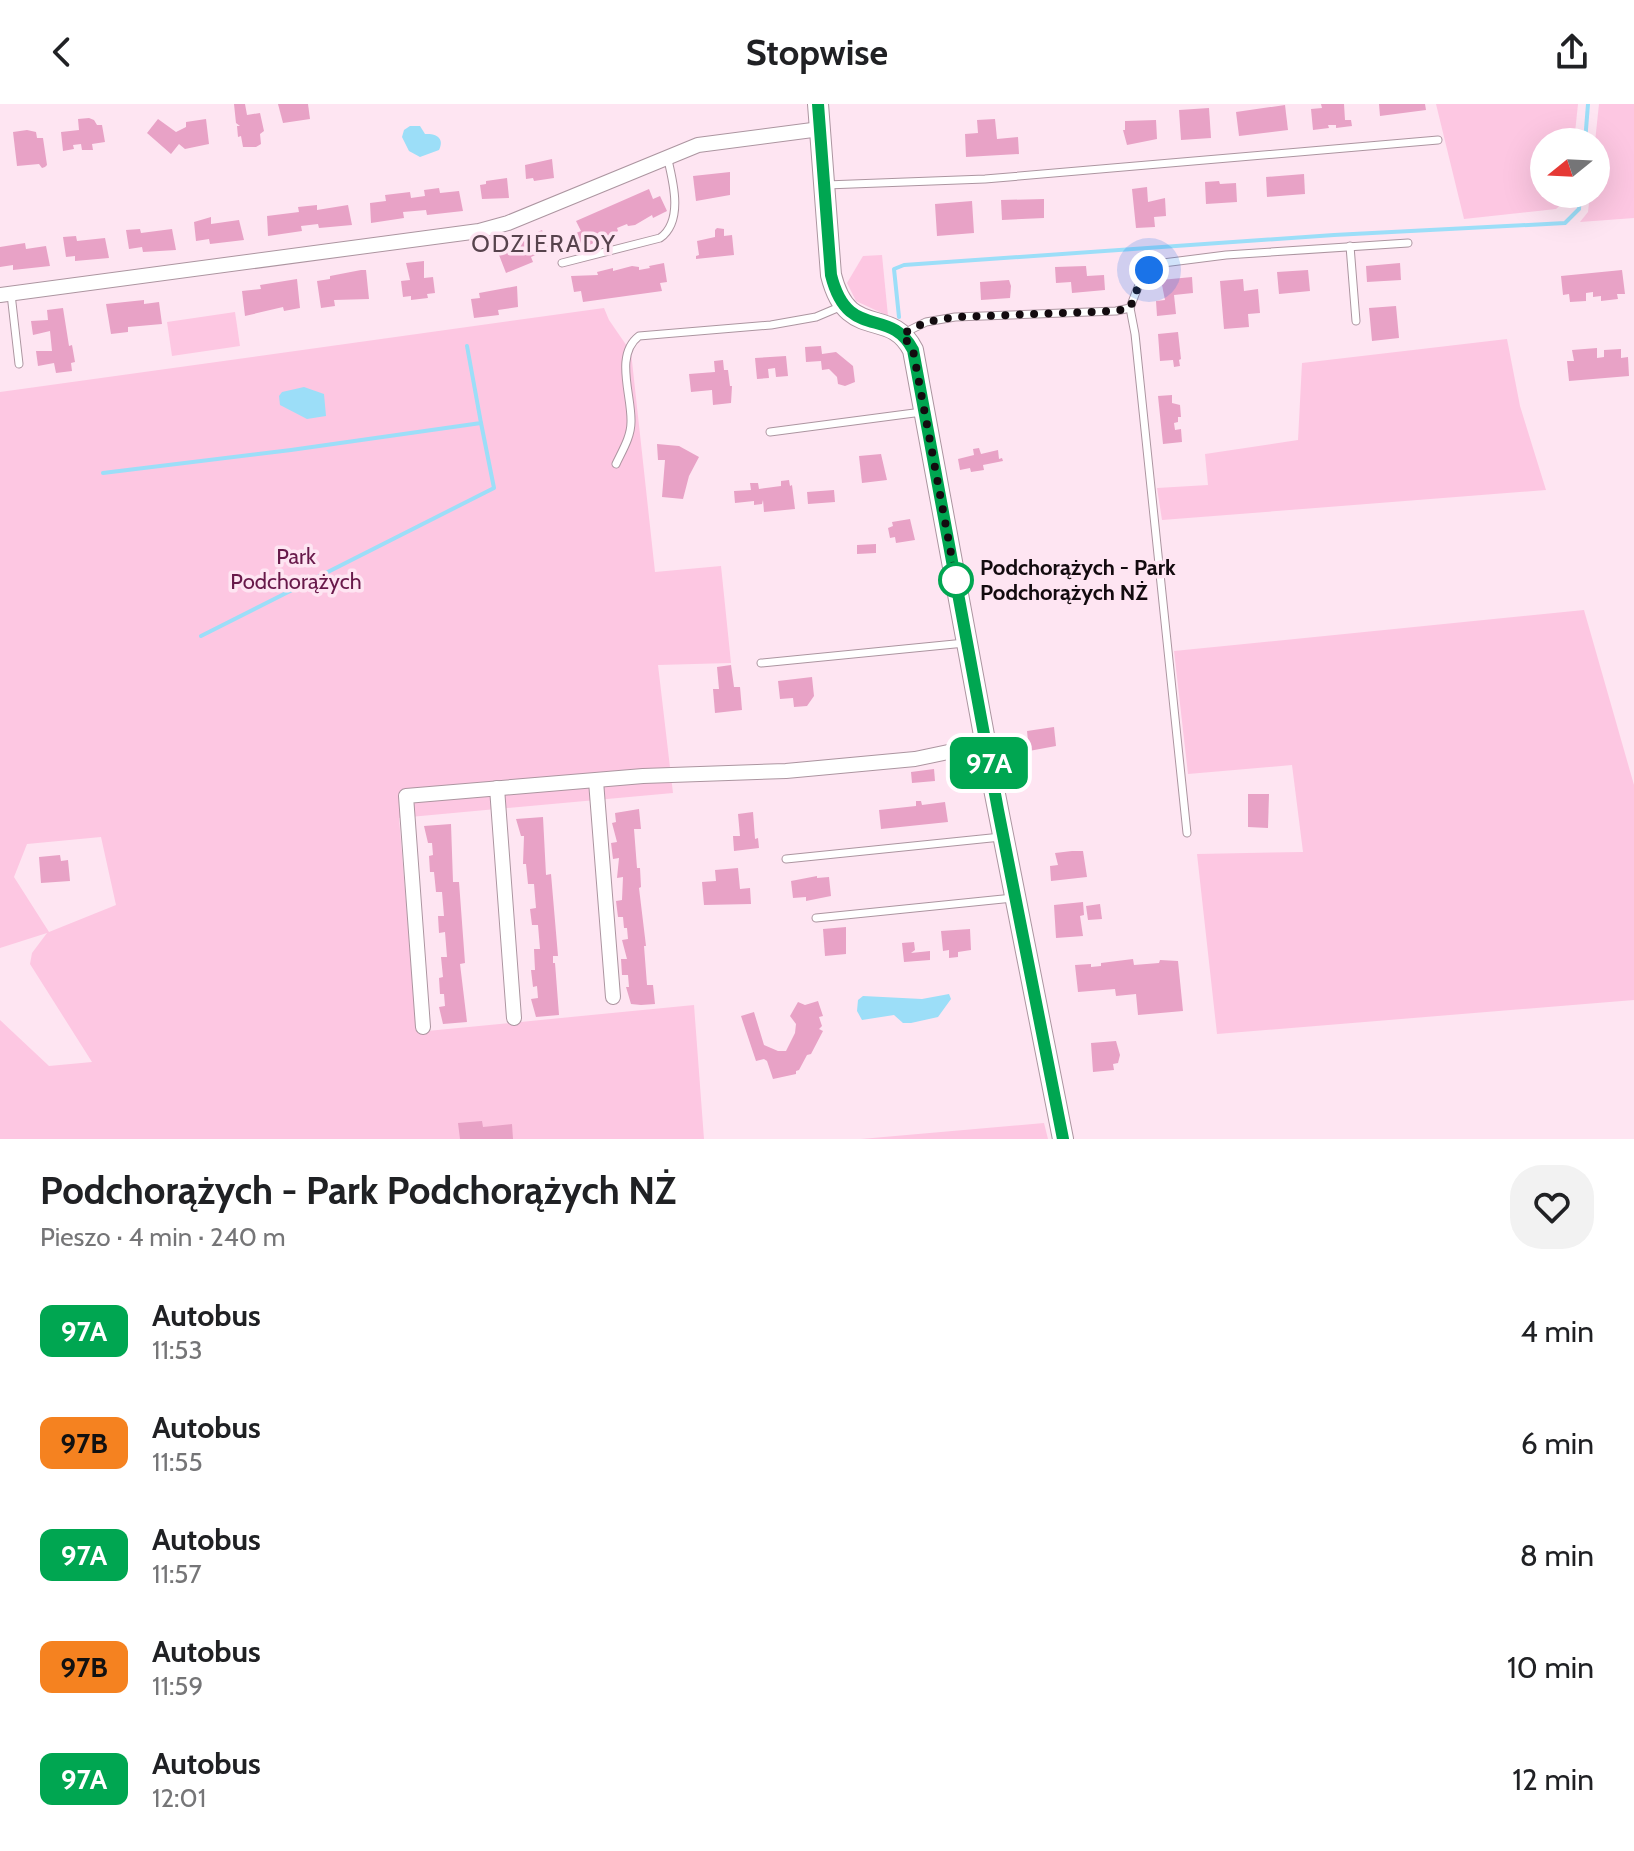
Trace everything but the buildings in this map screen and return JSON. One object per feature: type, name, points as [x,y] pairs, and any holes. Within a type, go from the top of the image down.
[{"type":"street","points":[[818,104],[831,275],[842,306],[857,317],[902,334],[913,350],[1003,837],[1063,1139]]},
{"type":"street","points":[[6,295],[479,231],[508,223],[667,156],[706,144],[820,129]]},
{"type":"street","points":[[423,1027],[406,796],[643,776],[786,771],[944,755],[986,744]]},
{"type":"street","points":[[596,781],[613,997]]},
{"type":"street","points":[[497,788],[514,1018]]},
{"type":"lane","points":[[824,185],[985,179],[1438,140]]},
{"type":"lane","points":[[562,263],[660,238],[670,231],[674,221],[674,196],[667,156]]},
{"type":"lane","points":[[1187,833],[1130,308],[1142,277],[1156,265],[1226,255],[1408,243]]},
{"type":"lane","points":[[1350,246],[1356,321]]},
{"type":"lane","points":[[6,295],[19,364]]},
{"type":"lane","points":[[616,464],[632,423],[626,355],[631,343],[639,336],[771,325],[816,317],[842,306]]},
{"type":"lane","points":[[902,334],[926,322],[955,317],[1130,308]]},
{"type":"lane","points":[[770,432],[925,412]]},
{"type":"lane","points":[[761,663],[967,643]]},
{"type":"lane","points":[[786,859],[1003,837]]},
{"type":"lane","points":[[816,918],[1015,898]]},
{"type":"green space","points":[[1436,104],[1578,104],[1575,128],[1530,128],[1530,208],[1557,208],[1464,219]]},
{"type":"green space","points":[[1599,104],[1634,104],[1634,218],[1580,222],[1588,208],[1610,208],[1610,128],[1596,128]]},
{"type":"green space","points":[[882,255],[888,316],[856,301],[847,283],[863,256]]},
{"type":"green space","name":"Park Podchorążych","points":[[604,308],[631,352],[655,572],[721,566],[731,663],[658,665],[673,793],[399,818],[417,1032],[694,1005],[704,1139],[0,1139],[0,1020],[49,1066],[92,1062],[30,964],[32,953],[47,933],[0,948],[0,392]],"holes":[[[101,837],[116,905],[49,932],[14,877],[27,844]]]},
{"type":"green space","points":[[235,312],[240,346],[172,356],[167,322]]},
{"type":"green space","points":[[1507,339],[1520,406],[1546,490],[1162,520],[1157,488],[1208,485],[1205,454],[1298,440],[1302,363]]},
{"type":"green space","points":[[1584,610],[1634,785],[1634,1000],[1217,1034],[1197,854],[1303,852],[1292,765],[1188,774],[1174,651]]},
{"type":"green space","points":[[1044,1123],[1048,1139],[861,1139]]},
{"type":"water","points":[[410,126],[420,126],[425,134],[438,137],[441,142],[439,150],[420,157],[409,151],[402,137],[404,130]]},
{"type":"water","points":[[304,387],[324,394],[326,416],[307,419],[280,405],[282,392]]},
{"type":"water","points":[[949,994],[951,999],[938,1017],[911,1023],[903,1023],[894,1015],[862,1020],[857,1011],[858,1000],[863,996],[922,999]]},
{"type":"waterway","points":[[1586,128],[1588,104]]},
{"type":"waterway","points":[[899,317],[894,269],[904,265],[1334,235],[1565,223],[1579,208]]},
{"type":"waterway","points":[[103,473],[481,423],[467,346]]},
{"type":"waterway","points":[[201,636],[494,488],[481,423]]},
{"type":"bus line","name":"97A","points":[[818,104],[831,275],[835,292],[842,306],[850,313],[895,329],[913,350],[998,810],[1063,1139]]},
{"type":"place","name":"Podchorążych - Park Podchorążych NŻ","points":[[956,580]]},
{"type":"district","name":"ODZIERADY","points":[[544,243]]},
{"type":"route","points":[[956,580],[913,350],[902,334],[926,322],[955,317],[1130,308],[1142,277],[1149,270]]}]
